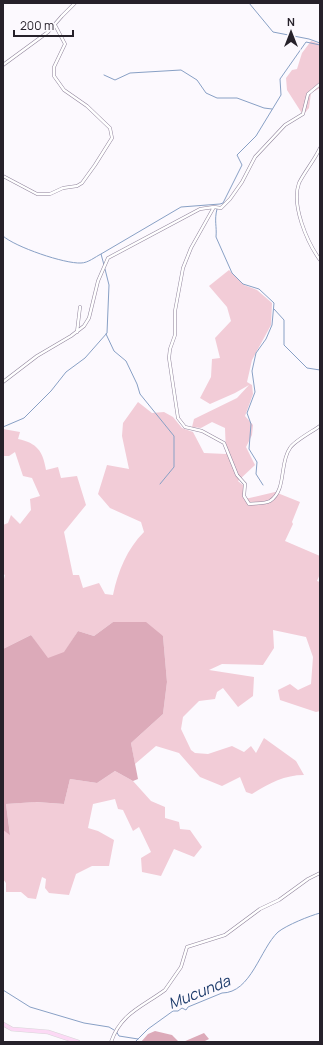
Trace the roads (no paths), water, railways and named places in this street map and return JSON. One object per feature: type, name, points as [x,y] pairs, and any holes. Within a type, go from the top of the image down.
[{"type":"main road","points":[[3,1024],[12,1029],[48,1032],[78,1042]]},
{"type":"street","points":[[3,66],[44,36],[75,3]]},
{"type":"street","points":[[3,176],[37,194],[50,194],[63,188],[77,186],[95,165],[112,138],[110,128],[87,106],[64,90],[54,76],[54,67],[65,44],[55,25]]},
{"type":"street","points":[[3,382],[37,356],[77,332],[84,326],[89,318],[98,281],[108,258],[200,209],[215,207],[221,208],[230,199],[242,182],[252,161],[274,135],[284,125],[303,114],[308,94],[320,84]]},
{"type":"street","points":[[320,148],[300,183],[297,204],[301,219],[320,260]]},
{"type":"street","points":[[215,207],[191,248],[183,268],[175,311],[175,335],[170,348],[169,358],[178,418],[185,427],[202,431],[224,443],[237,475],[245,484],[244,496],[248,504],[268,502],[276,495],[286,457],[291,446],[320,426]]},
{"type":"street","points":[[77,332],[80,307]]},
{"type":"street","points":[[111,1042],[116,1028],[122,1020],[136,1008],[165,990],[170,984],[181,967],[188,947],[225,935],[260,909],[279,900],[304,882],[320,873]]},
{"type":"waterway","points":[[249,3],[273,32],[309,39],[320,43]]},
{"type":"waterway","points":[[104,265],[101,254],[181,207],[223,203],[242,165],[237,155],[256,136],[281,95],[280,79],[306,42],[320,45]]},
{"type":"waterway","points":[[104,75],[115,80],[130,73],[181,70],[197,80],[206,93],[217,98],[237,98],[264,108],[272,109]]},
{"type":"waterway","points":[[217,209],[216,237],[232,273],[243,284],[259,289],[274,303],[272,325],[266,339],[256,353],[252,371],[255,392],[247,413],[251,424],[249,449],[257,462],[256,474],[263,485]]},
{"type":"waterway","points":[[3,236],[29,250],[52,258],[74,263],[86,262],[101,254]]},
{"type":"waterway","points":[[3,427],[24,418],[51,391],[66,372],[85,358],[107,333],[109,285],[105,269]]},
{"type":"waterway","points":[[274,309],[284,320],[284,345],[307,368],[320,370]]},
{"type":"waterway","points":[[106,334],[114,351],[126,361],[140,394],[174,436],[174,467],[160,484]]},
{"type":"waterway","name":"Mucunda","points":[[135,1042],[148,1029],[173,1011],[178,1011],[182,1008],[186,1010],[188,1007],[222,993],[232,991],[240,986],[248,978],[278,932],[298,921],[320,913]]},
{"type":"waterway","points":[[3,990],[30,1007],[84,1023],[109,1027],[114,1030]]},
{"type":"waterway","points":[[116,1031],[119,1036],[138,1039]]}]
